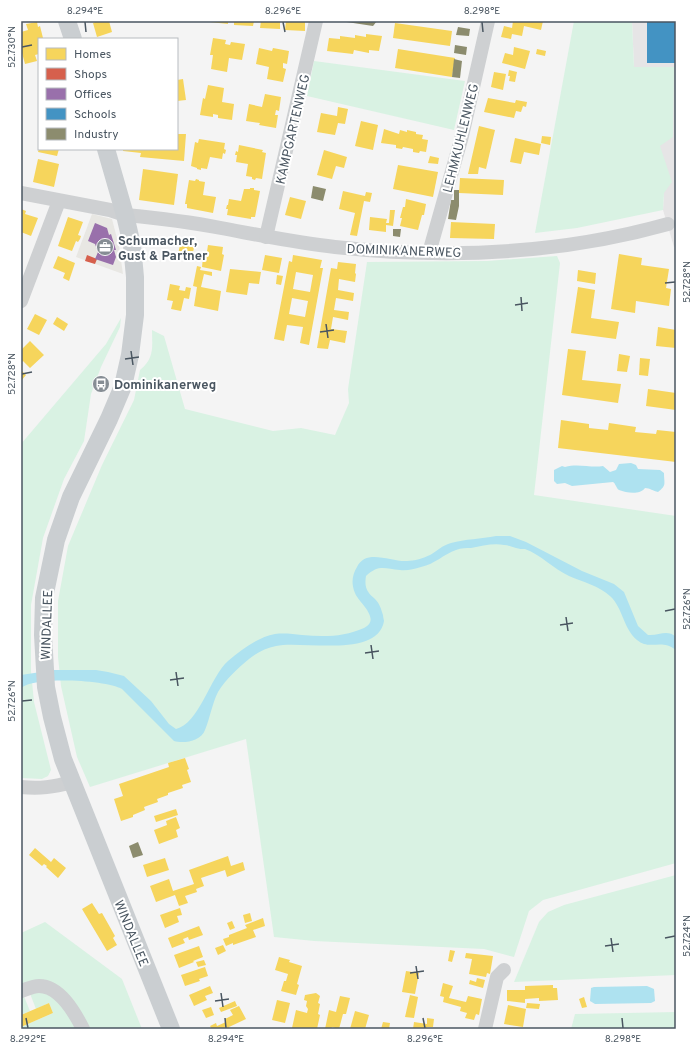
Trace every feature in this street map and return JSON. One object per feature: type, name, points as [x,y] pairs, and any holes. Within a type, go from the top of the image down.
[{"type":"main road","points":[[67,21],[73,38]]},
{"type":"main road","name":"WINDALLEE","points":[[106,150],[132,245],[135,277],[135,315],[130,354],[123,386],[71,498],[56,540],[44,598],[44,667],[52,718],[63,759],[170,1029]]},
{"type":"street","name":"KAMPGARTENWEG","points":[[266,237],[316,21]]},
{"type":"street","name":"LEHMKUHLENWEG","points":[[429,253],[462,136],[488,21]]},
{"type":"street","name":"DOMINIKANERWEG","points":[[21,193],[110,210],[125,215],[220,227],[266,237],[334,247],[384,252],[429,253],[501,251],[566,245],[623,235],[668,224]]},
{"type":"street","points":[[21,301],[59,201]]},
{"type":"street","points":[[21,787],[51,788],[72,782]]},
{"type":"street","points":[[485,1029],[497,977],[504,970]]},
{"type":"street","points":[[21,991],[39,986],[46,987],[60,995],[67,1002],[83,1029]]},
{"type":"shaded area","points":[[632,21],[676,21],[676,246],[674,247],[663,210],[664,193],[659,146],[674,67],[634,67]]},
{"type":"shaded area","points":[[92,214],[112,219],[119,246],[123,274],[76,257]]},
{"type":"green space","points":[[574,21],[632,21],[634,67],[674,67],[673,137],[660,146],[672,182],[664,193],[663,210],[577,228],[535,233]]},
{"type":"green space","points":[[314,61],[465,81],[454,130],[307,96]]},
{"type":"green space","points":[[557,256],[560,263],[534,495],[676,516],[676,863],[543,900],[529,911],[514,957],[484,949],[314,941],[274,937],[246,739],[90,787],[77,757],[61,686],[58,657],[58,601],[68,546],[102,465],[134,400],[140,370],[148,361],[152,352],[152,330],[164,336],[185,409],[273,431],[301,428],[335,435],[349,403],[348,389],[367,262],[487,261]]},
{"type":"green space","points":[[121,318],[120,327],[101,367],[91,394],[84,441],[64,479],[43,538],[31,605],[31,671],[34,702],[51,770],[48,776],[42,779],[21,778],[21,444],[106,344]]},
{"type":"green space","points":[[676,875],[676,975],[514,982],[539,922],[548,912],[564,905]]},
{"type":"green space","points":[[45,922],[122,979],[142,1029],[87,1029],[63,993],[21,988],[21,933]]},
{"type":"green space","points":[[34,989],[56,996],[78,1029],[21,1029],[21,1027],[53,1013],[49,1003],[36,1009],[29,991]]},
{"type":"green space","points":[[23,994],[30,1011],[21,1015],[21,995]]},
{"type":"green space","points":[[676,1012],[676,1029],[571,1029],[575,1014]]},
{"type":"water","points":[[631,463],[636,465],[638,469],[660,470],[664,473],[663,488],[658,492],[645,488],[640,492],[629,493],[619,490],[613,482],[572,486],[565,483],[557,484],[554,481],[554,470],[562,466],[603,466],[610,472],[616,470],[619,464]]},
{"type":"water","points":[[496,536],[510,536],[526,542],[582,571],[614,584],[624,592],[638,626],[648,635],[669,633],[673,635],[676,637],[676,650],[660,644],[646,645],[637,640],[629,630],[618,606],[606,593],[591,584],[563,573],[537,555],[525,549],[518,549],[500,544],[458,549],[431,564],[413,569],[403,570],[382,568],[371,572],[366,576],[365,583],[369,594],[377,601],[383,615],[384,621],[379,633],[368,640],[354,644],[337,646],[276,646],[258,653],[236,670],[221,687],[203,734],[192,741],[174,741],[122,689],[114,686],[101,683],[55,681],[29,684],[21,688],[21,675],[54,670],[96,670],[124,676],[151,701],[169,724],[176,729],[191,719],[198,710],[222,668],[228,661],[244,648],[256,641],[275,634],[318,636],[341,635],[364,628],[369,624],[371,620],[370,615],[357,597],[353,586],[354,573],[361,561],[366,558],[373,557],[401,561],[419,559],[428,556],[451,543]]},
{"type":"water","points":[[647,986],[654,989],[655,1001],[651,1003],[595,1004],[590,1001],[591,988],[594,987]]},
{"type":"building: Homes","points":[[98,21],[109,21],[112,32],[97,37],[93,23]]},
{"type":"building: Homes","points":[[228,21],[228,24],[210,22]]},
{"type":"building: Homes","points":[[234,21],[254,21],[253,26],[234,25]]},
{"type":"building: Homes","points":[[261,21],[280,21],[280,29],[260,28]]},
{"type":"building: Homes","points":[[286,21],[305,21],[305,31],[285,30]]},
{"type":"building: Homes","points":[[513,21],[543,21],[541,30],[524,26],[522,36],[512,34],[511,39],[501,37],[504,26],[512,28]]},
{"type":"building: Homes","points":[[37,22],[38,27],[40,26],[43,38],[38,38],[38,54],[35,55],[37,61],[25,64],[21,49],[21,32],[28,30],[26,24]]},
{"type":"building: Homes","points":[[395,23],[452,31],[450,46],[393,38]]},
{"type":"building: Homes","points":[[366,34],[382,36],[379,51],[369,50],[369,53],[354,50],[353,54],[327,51],[329,38],[340,39],[340,36],[355,38],[355,35],[366,37]]},
{"type":"building: Homes","points":[[213,38],[226,40],[225,44],[230,45],[231,42],[245,44],[242,60],[229,58],[227,72],[211,69],[213,55],[210,55]]},
{"type":"building: Homes","points":[[514,47],[530,51],[525,69],[502,63],[505,53],[513,55]]},
{"type":"building: Homes","points":[[259,48],[272,51],[273,48],[289,51],[287,64],[283,63],[283,68],[286,69],[283,82],[267,79],[269,67],[256,64]]},
{"type":"building: Homes","points":[[398,49],[455,58],[452,77],[395,68]]},
{"type":"building: Homes","points":[[537,49],[546,51],[545,56],[536,54]]},
{"type":"building: Homes","points":[[509,70],[517,72],[515,82],[509,81]]},
{"type":"building: Homes","points":[[494,72],[506,74],[503,90],[491,87]]},
{"type":"building: Homes","points":[[183,79],[186,100],[178,101],[178,80]]},
{"type":"building: Homes","points":[[208,85],[224,88],[222,102],[234,104],[232,120],[218,118],[218,115],[213,114],[213,117],[200,115],[203,98],[205,99]]},
{"type":"building: Homes","points":[[265,94],[281,97],[279,111],[276,110],[275,115],[278,115],[276,128],[259,125],[260,123],[246,121],[249,104],[262,107]]},
{"type":"building: Homes","points":[[488,98],[515,103],[516,100],[527,102],[526,107],[523,106],[521,112],[516,111],[514,118],[484,112]]},
{"type":"building: Homes","points":[[338,107],[348,109],[345,124],[338,123],[335,135],[317,132],[321,113],[337,116]]},
{"type":"building: Homes","points":[[361,121],[378,125],[373,150],[355,146]]},
{"type":"building: Homes","points":[[479,126],[495,130],[486,169],[479,167],[478,174],[468,174]]},
{"type":"building: Homes","points":[[384,129],[399,134],[400,130],[407,132],[407,130],[423,135],[422,139],[428,140],[426,152],[413,152],[413,149],[403,147],[402,149],[396,148],[396,145],[381,143]]},
{"type":"building: Homes","points":[[178,134],[186,134],[184,161],[140,157],[141,153],[123,151],[178,150]]},
{"type":"building: Homes","points":[[542,136],[551,137],[550,145],[541,143]]},
{"type":"building: Homes","points":[[515,138],[541,144],[539,155],[524,152],[521,164],[510,162]]},
{"type":"building: Homes","points":[[199,139],[225,143],[224,149],[226,150],[225,154],[223,153],[222,159],[210,157],[207,169],[201,168],[201,170],[191,166],[195,142],[198,143]]},
{"type":"building: Homes","points":[[239,145],[263,150],[262,152],[266,153],[262,179],[256,178],[255,180],[252,179],[252,177],[246,176],[248,164],[236,162],[237,155],[235,155],[236,151],[238,152]]},
{"type":"building: Homes","points":[[39,150],[59,150],[57,156],[38,152]]},
{"type":"building: Homes","points":[[324,150],[347,157],[344,168],[336,166],[332,179],[317,175]]},
{"type":"building: Homes","points":[[430,156],[439,158],[438,164],[428,163]]},
{"type":"building: Homes","points":[[38,159],[59,164],[54,187],[33,182]]},
{"type":"building: Homes","points":[[398,165],[438,172],[433,197],[393,189]]},
{"type":"building: Homes","points":[[143,169],[178,174],[174,205],[139,200]]},
{"type":"building: Homes","points":[[460,178],[504,180],[503,195],[459,193]]},
{"type":"building: Homes","points":[[196,179],[205,182],[203,195],[216,197],[213,213],[187,208],[187,204],[185,204],[189,180],[195,181]]},
{"type":"building: Homes","points":[[250,188],[260,191],[255,217],[251,217],[251,219],[227,215],[228,209],[226,209],[229,199],[241,201],[244,189]]},
{"type":"building: Homes","points":[[343,191],[365,196],[366,192],[372,193],[370,202],[364,201],[357,236],[350,235],[355,213],[339,209]]},
{"type":"building: Homes","points":[[290,197],[306,201],[301,219],[285,215]]},
{"type":"building: Homes","points":[[406,199],[426,204],[424,215],[422,215],[418,230],[400,226],[402,218],[400,218],[403,207],[405,207]]},
{"type":"building: Homes","points":[[21,209],[26,211],[25,214],[38,218],[31,236],[21,232]]},
{"type":"building: Homes","points":[[390,210],[395,210],[393,226],[386,225],[386,232],[369,230],[370,217],[387,219],[386,223],[389,223]]},
{"type":"building: Homes","points":[[68,217],[83,222],[78,235],[81,236],[80,239],[78,242],[76,241],[72,251],[58,246]]},
{"type":"building: Homes","points":[[451,222],[495,224],[494,239],[450,238]]},
{"type":"building: Homes","points":[[181,241],[195,243],[192,257],[178,254]]},
{"type":"building: Homes","points":[[208,245],[223,247],[222,254],[224,255],[221,271],[202,267],[203,257],[206,258]]},
{"type":"building: Homes","points":[[619,254],[642,258],[641,265],[669,269],[666,288],[671,289],[669,306],[636,301],[635,313],[611,309]]},
{"type":"building: Homes","points":[[265,255],[282,258],[279,273],[262,270]]},
{"type":"building: Homes","points":[[293,255],[322,260],[320,268],[323,268],[309,345],[300,343],[303,327],[287,325],[284,341],[274,339],[289,261],[292,262]],"holes":[[[296,272],[313,275],[310,292],[293,289]],[[292,298],[308,301],[305,317],[289,314]]]},
{"type":"building: Homes","points":[[58,256],[75,263],[69,281],[63,278],[65,273],[53,268]]},
{"type":"building: Homes","points":[[338,262],[356,264],[355,282],[339,279],[338,290],[354,293],[353,301],[336,298],[334,310],[349,312],[348,320],[333,317],[331,329],[347,331],[345,343],[330,340],[328,349],[317,348],[331,268],[337,269]]},
{"type":"building: Homes","points":[[197,266],[201,267],[200,270],[212,272],[212,276],[204,274],[201,287],[221,291],[218,311],[194,306],[197,287],[193,286]]},
{"type":"building: Homes","points":[[230,269],[261,272],[259,284],[249,283],[247,295],[226,292]]},
{"type":"building: Homes","points":[[578,270],[596,273],[595,284],[577,281]]},
{"type":"building: Homes","points":[[277,275],[283,276],[281,285],[276,284]]},
{"type":"building: Homes","points":[[170,284],[180,286],[179,290],[185,291],[186,287],[191,288],[189,299],[184,298],[181,311],[171,309],[173,301],[167,300]]},
{"type":"building: Homes","points":[[578,287],[595,290],[591,318],[619,322],[616,339],[571,333]]},
{"type":"building: Homes","points":[[35,314],[47,320],[39,335],[27,329]]},
{"type":"building: Homes","points":[[57,317],[68,324],[64,331],[53,324]]},
{"type":"building: Homes","points":[[658,327],[676,330],[676,348],[656,346]]},
{"type":"building: Homes","points":[[30,341],[44,355],[30,368],[23,361],[21,363],[21,350]]},
{"type":"building: Homes","points":[[568,349],[586,351],[582,380],[621,384],[618,403],[562,395]]},
{"type":"building: Homes","points":[[619,354],[630,356],[627,372],[617,371]]},
{"type":"building: Homes","points":[[640,358],[650,359],[648,376],[639,375]]},
{"type":"building: Homes","points":[[21,370],[26,375],[21,381]]},
{"type":"building: Homes","points":[[648,389],[676,393],[676,410],[646,406]]},
{"type":"building: Homes","points":[[561,420],[589,424],[589,428],[608,430],[609,423],[636,427],[635,432],[656,434],[657,430],[676,432],[676,462],[558,448]]},
{"type":"building: Homes","points":[[185,758],[189,769],[187,770],[191,782],[182,785],[183,788],[168,793],[168,795],[157,799],[158,802],[144,807],[145,810],[133,815],[133,817],[121,821],[114,799],[123,796],[119,784],[169,767],[168,763]]},
{"type":"building: Homes","points":[[176,809],[178,815],[156,822],[154,816]]},
{"type":"building: Homes","points":[[176,817],[180,828],[176,830],[178,837],[159,844],[154,830],[167,825],[166,821]]},
{"type":"building: Homes","points":[[35,848],[51,862],[54,858],[66,868],[58,878],[46,867],[47,866],[44,864],[42,866],[29,855]]},
{"type":"building: Homes","points":[[228,856],[231,866],[243,862],[245,870],[227,877],[225,870],[201,878],[204,886],[196,889],[197,892],[185,896],[188,903],[179,906],[175,895],[156,902],[150,886],[169,879],[173,891],[194,884],[189,870]]},
{"type":"building: Homes","points":[[165,858],[169,870],[147,877],[143,865]]},
{"type":"building: Homes","points":[[92,903],[99,914],[102,913],[115,936],[113,938],[117,945],[107,951],[82,909]]},
{"type":"building: Homes","points":[[180,908],[182,915],[177,916],[179,922],[165,928],[160,915]]},
{"type":"building: Homes","points":[[250,913],[252,921],[245,923],[243,915]]},
{"type":"building: Homes","points":[[263,918],[265,926],[253,930],[256,937],[226,946],[223,939],[247,928],[245,925]]},
{"type":"building: Homes","points":[[232,921],[235,928],[230,930],[227,923]]},
{"type":"building: Homes","points":[[199,926],[203,935],[189,940],[188,937],[183,939],[185,943],[172,948],[168,938]]},
{"type":"building: Homes","points":[[223,945],[226,951],[218,955],[215,948]]},
{"type":"building: Homes","points":[[199,946],[203,957],[179,968],[174,955]]},
{"type":"building: Homes","points":[[450,950],[455,951],[452,962],[448,961]]},
{"type":"building: Homes","points":[[466,953],[493,956],[490,974],[487,973],[486,977],[469,974],[472,959],[465,958]]},
{"type":"building: Homes","points":[[279,957],[290,960],[289,962],[302,966],[297,984],[299,985],[296,995],[281,991],[288,974],[275,970]]},
{"type":"building: Homes","points":[[204,960],[206,965],[198,967],[196,962]]},
{"type":"building: Homes","points":[[205,967],[208,976],[199,979],[200,981],[185,986],[181,975]]},
{"type":"building: Homes","points":[[406,971],[419,973],[415,994],[402,992]]},
{"type":"building: Homes","points":[[477,978],[485,980],[483,988],[469,984],[470,980],[476,982]]},
{"type":"building: Homes","points":[[443,983],[453,986],[449,998],[466,1002],[468,996],[482,999],[479,1015],[476,1014],[474,1020],[465,1018],[467,1013],[460,1011],[461,1007],[443,1002],[444,997],[440,996]]},
{"type":"building: Homes","points":[[553,985],[553,988],[557,988],[558,1000],[539,1001],[539,998],[525,999],[525,1003],[507,1001],[507,990],[525,990],[525,986]]},
{"type":"building: Homes","points":[[210,986],[213,993],[205,996],[207,1000],[194,1006],[189,995]]},
{"type":"building: Homes","points":[[316,993],[320,996],[318,1003],[320,1004],[318,1014],[320,1015],[317,1029],[292,1028],[296,1010],[307,1013],[307,1001],[304,1000],[305,995]]},
{"type":"building: Homes","points":[[410,995],[418,997],[414,1018],[405,1017]]},
{"type":"building: Homes","points":[[340,996],[350,998],[346,1014],[343,1014],[339,1029],[332,1027],[331,1029],[325,1029],[329,1010],[336,1012]]},
{"type":"building: Homes","points":[[584,997],[587,1007],[582,1008],[579,999]]},
{"type":"building: Homes","points":[[277,1000],[290,1003],[285,1023],[272,1020]]},
{"type":"building: Homes","points":[[235,1001],[237,1006],[221,1012],[219,1008]]},
{"type":"building: Homes","points":[[49,1003],[53,1013],[21,1027],[21,1015]]},
{"type":"building: Homes","points":[[527,1003],[540,1004],[539,1009],[526,1008]]},
{"type":"building: Homes","points":[[508,1005],[526,1009],[523,1027],[504,1024]]},
{"type":"building: Homes","points":[[239,1006],[246,1019],[229,1027],[230,1029],[212,1029],[210,1026],[216,1023],[217,1026],[226,1022],[225,1019],[233,1015],[230,1010]]},
{"type":"building: Homes","points":[[211,1007],[214,1015],[206,1018],[202,1010]]},
{"type":"building: Homes","points":[[355,1011],[369,1015],[365,1029],[350,1029]]},
{"type":"building: Homes","points":[[427,1018],[434,1019],[433,1027],[427,1027],[426,1029],[413,1029],[414,1022],[427,1024]]},
{"type":"building: Homes","points":[[383,1022],[390,1023],[389,1029],[381,1029]]},
{"type":"building: Shops","points":[[87,255],[97,259],[95,264],[85,261]]},
{"type":"building: Offices","name":"Schumacher, Gust & Partner","points":[[95,223],[107,228],[109,235],[111,234],[116,250],[114,250],[116,257],[113,265],[95,259],[98,252],[95,244],[88,241]]},
{"type":"building: Schools","points":[[647,21],[676,21],[676,63],[647,63]]},
{"type":"building: Industry","points":[[340,21],[377,21],[373,26]]},
{"type":"building: Industry","points":[[458,27],[470,29],[469,36],[456,35]]},
{"type":"building: Industry","points":[[455,45],[467,47],[466,55],[454,53]]},
{"type":"building: Industry","points":[[454,59],[462,61],[460,78],[452,77]]},
{"type":"building: Industry","points":[[313,186],[326,189],[323,201],[311,198]]},
{"type":"building: Industry","points":[[454,190],[459,190],[459,206],[456,220],[448,219],[451,200],[454,200]]},
{"type":"building: Industry","points":[[393,229],[401,229],[400,237],[393,236]]},
{"type":"building: Industry","points":[[138,842],[143,855],[133,858],[129,846]]},
{"type":"place","name":"Schumacher, Gust & Partner","points":[[105,247]]},
{"type":"place","name":"Dominikanerweg","points":[[101,384]]}]
